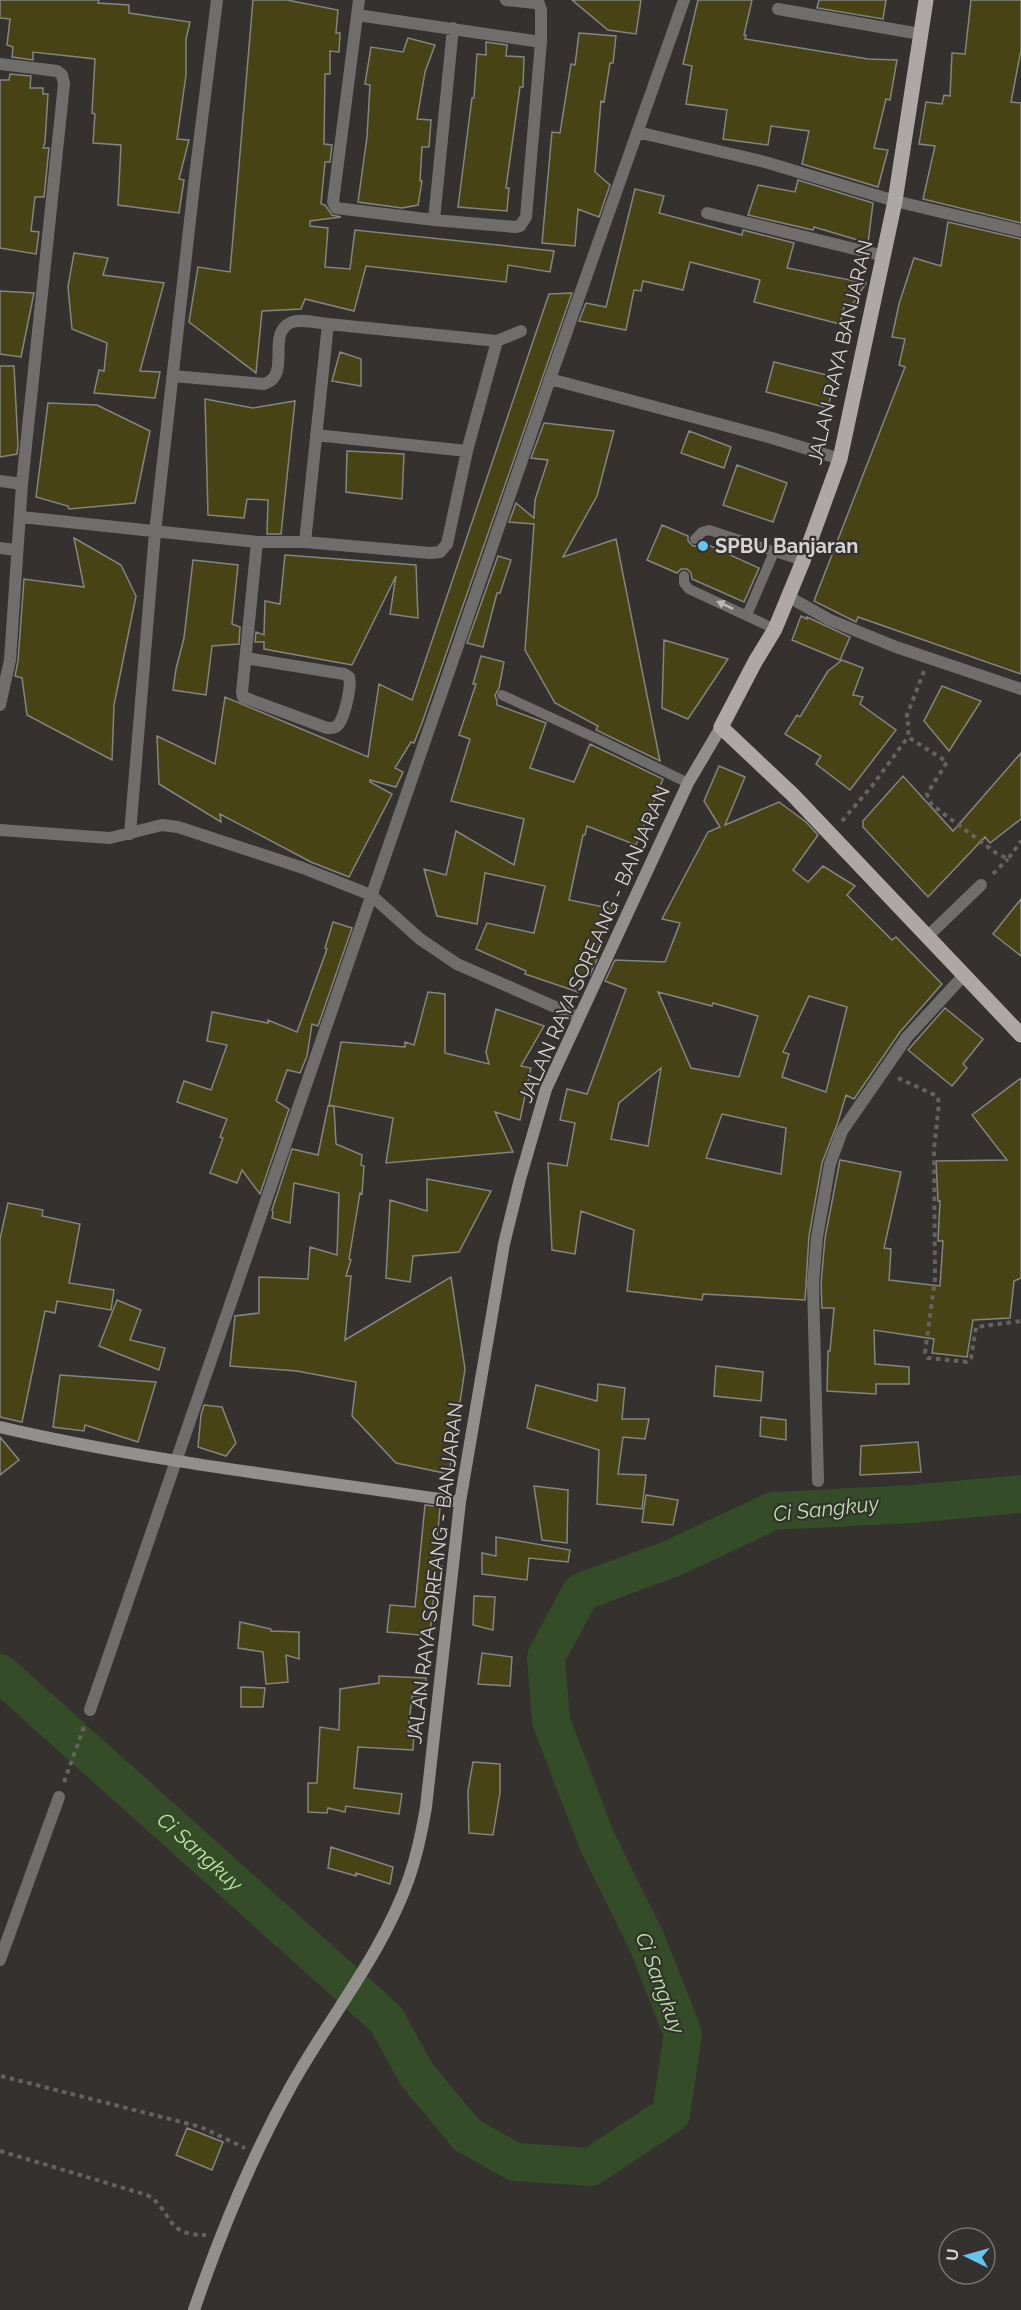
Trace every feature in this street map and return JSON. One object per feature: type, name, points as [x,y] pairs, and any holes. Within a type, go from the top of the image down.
[{"type":"main road","name":"JALAN RAYA BANJARAN","points":[[721,727],[775,628],[789,597],[840,459],[895,201],[926,0]]},
{"type":"main road","name":"JALAN RAYA SOREANG - BANJARAN","points":[[194,2310],[222,2235],[257,2154],[289,2090],[322,2033],[379,1944],[408,1880],[420,1842],[426,1807],[460,1502],[504,1244],[520,1179],[546,1089],[578,1017],[688,783],[721,727]]},
{"type":"main road","points":[[721,727],[771,774],[1021,1035]]},
{"type":"main road","points":[[0,1427],[57,1440],[176,1460],[460,1502]]},
{"type":"street","points":[[130,834],[155,532],[217,0]]},
{"type":"street","points":[[358,0],[333,202],[336,208],[514,227],[520,226],[526,217],[541,42],[541,10],[539,4],[506,0]]},
{"type":"street","points":[[90,1710],[371,895],[684,0]]},
{"type":"street","points":[[778,9],[920,34]]},
{"type":"street","points":[[357,15],[541,42]]},
{"type":"street","points":[[434,220],[453,28]]},
{"type":"street","points":[[0,64],[57,71],[62,75],[64,84],[22,484],[10,660],[0,705]]},
{"type":"street","points":[[637,132],[765,162],[895,201],[1021,231]]},
{"type":"street","points":[[707,213],[884,256]]},
{"type":"street","points":[[173,376],[264,384],[271,382],[276,376],[281,331],[289,323],[299,321],[497,340],[521,331]]},
{"type":"street","points":[[304,542],[328,324]]},
{"type":"street","points":[[21,516],[257,542],[304,542],[440,552],[447,544],[466,451],[497,340]]},
{"type":"street","points":[[550,380],[772,438],[840,459]]},
{"type":"street","points":[[316,435],[466,451]]},
{"type":"street","points":[[0,481],[22,484]]},
{"type":"street","points":[[246,658],[344,674],[349,677],[351,687],[340,723],[333,728],[327,728],[243,697],[242,692],[257,542]]},
{"type":"street","points":[[0,548],[16,550]]},
{"type":"street","points":[[789,597],[830,620],[929,659],[1021,689]]},
{"type":"street","points":[[0,830],[110,838],[162,825],[178,827],[303,868],[371,895],[420,939],[457,964],[578,1017]]},
{"type":"street","points":[[928,936],[981,885]]},
{"type":"street","points":[[818,1481],[813,1284],[817,1237],[834,1148],[842,1131],[907,1037],[964,974]]},
{"type":"street","points":[[0,1960],[59,1797]]},
{"type":"lane","points":[[695,539],[702,532],[709,530],[803,561]]},
{"type":"lane","points":[[747,615],[774,552]]},
{"type":"lane","points":[[684,576],[684,583],[689,589],[775,628]]},
{"type":"lane","points":[[502,695],[688,783]]},
{"type":"path","points":[[830,835],[872,786],[908,737],[909,726],[906,718],[929,659]]},
{"type":"path","points":[[908,737],[947,762],[927,794],[932,805],[996,853],[1008,859]]},
{"type":"path","points":[[981,885],[1008,859],[1021,841]]},
{"type":"path","points":[[884,1071],[937,1096],[939,1103],[934,1149],[935,1279],[925,1353],[928,1358],[967,1362],[971,1358],[976,1327],[1021,1321]]},
{"type":"path","points":[[59,1797],[90,1710]]},
{"type":"path","points":[[1,2076],[201,2127],[257,2154]]},
{"type":"path","points":[[0,2151],[156,2200],[174,2225],[184,2233],[222,2235]]},
{"type":"building","points":[[0,0],[99,0],[98,3],[129,5],[129,13],[190,22],[186,39],[186,75],[177,139],[189,140],[179,179],[184,180],[179,213],[118,205],[121,145],[93,143],[95,59],[33,52],[33,60],[12,57],[13,47],[7,45],[10,19],[0,18]]},
{"type":"building","points":[[253,0],[287,0],[338,10],[336,33],[340,33],[339,52],[330,51],[330,74],[325,74],[324,144],[332,145],[330,162],[325,162],[321,204],[325,205],[332,215],[341,217],[310,221],[310,226],[328,228],[325,267],[350,269],[355,230],[554,251],[550,272],[508,265],[506,282],[366,266],[354,311],[305,299],[301,309],[262,311],[256,373],[189,322],[198,267],[230,272]]},
{"type":"building","points":[[572,0],[641,0],[636,34],[608,30]]},
{"type":"building","points":[[698,0],[752,0],[745,39],[868,59],[897,60],[890,100],[886,99],[874,148],[888,150],[878,187],[802,164],[809,131],[771,126],[768,145],[723,139],[727,110],[686,104],[692,66],[683,64]]},
{"type":"building","points":[[819,0],[886,0],[883,19],[817,8]]},
{"type":"building","points":[[971,0],[1021,0],[1021,50],[1011,102],[1021,103],[1021,223],[923,199],[935,146],[919,144],[926,102],[942,104],[944,95],[950,96],[952,53],[965,54]]},
{"type":"building","points":[[579,33],[616,36],[613,63],[610,63],[604,102],[601,101],[595,172],[610,185],[599,217],[578,209],[575,246],[542,243],[552,132],[560,133],[571,64],[575,65]]},
{"type":"building","points":[[408,38],[435,45],[425,72],[417,119],[431,120],[429,147],[422,147],[420,181],[422,181],[418,205],[402,208],[358,202],[367,137],[370,85],[365,84],[371,47],[403,52]]},
{"type":"building","points":[[486,42],[507,45],[506,56],[524,57],[523,87],[520,87],[506,188],[509,188],[507,211],[458,207],[472,98],[474,98],[477,54],[486,55]]},
{"type":"building","points":[[10,74],[31,76],[30,88],[43,88],[43,94],[48,94],[43,148],[49,148],[44,197],[35,197],[31,231],[39,232],[36,254],[0,248],[0,80],[9,80]]},
{"type":"building","points":[[798,180],[873,203],[868,243],[814,227],[813,230],[748,215],[758,185],[795,192]]},
{"type":"building","points":[[635,189],[664,196],[659,213],[742,235],[743,230],[794,243],[787,268],[866,283],[853,304],[845,303],[840,324],[754,302],[760,280],[690,262],[683,290],[643,281],[641,291],[634,290],[626,330],[579,321],[586,303],[606,307]]},
{"type":"building","points":[[948,222],[1021,239],[1021,674],[858,617],[856,622],[814,601],[905,367],[899,365],[905,339],[892,337],[899,304],[914,258],[941,266]]},
{"type":"building","points":[[74,253],[108,258],[103,275],[164,283],[140,371],[160,372],[155,398],[94,393],[99,370],[104,371],[107,343],[72,329],[68,287]]},
{"type":"building","points":[[0,291],[34,293],[21,357],[0,354]]},
{"type":"building","points":[[572,293],[422,723],[414,743],[411,742],[395,768],[403,772],[396,787],[370,780],[392,794],[349,877],[311,862],[220,814],[221,822],[159,784],[157,736],[215,764],[225,697],[368,757],[379,684],[412,700],[549,294]]},
{"type":"building","points":[[340,352],[361,359],[361,386],[332,381]]},
{"type":"building","points":[[774,362],[835,377],[828,408],[766,392]]},
{"type":"building","points":[[0,366],[14,366],[18,445],[17,454],[0,457]]},
{"type":"building","points":[[205,399],[253,408],[295,401],[281,534],[267,534],[268,500],[247,499],[244,518],[208,515]]},
{"type":"building","points":[[48,403],[97,405],[150,431],[135,503],[69,509],[68,506],[36,497]]},
{"type":"building","points":[[544,423],[614,431],[597,496],[563,557],[616,539],[660,761],[596,730],[598,726],[555,703],[525,650],[534,524],[509,522],[516,503],[534,518],[535,500],[548,460],[531,458]]},
{"type":"building","points":[[689,431],[731,447],[724,468],[681,453]]},
{"type":"building","points":[[347,451],[404,454],[402,499],[346,492]]},
{"type":"building","points":[[737,465],[787,483],[773,522],[723,505]]},
{"type":"building","points":[[662,525],[688,536],[688,541],[693,546],[702,542],[759,568],[744,602],[692,579],[687,569],[681,569],[677,573],[647,560]]},
{"type":"building","points":[[74,538],[121,565],[136,596],[114,705],[112,760],[27,715],[22,678],[15,676],[24,579],[84,587]]},
{"type":"building","points":[[285,555],[416,565],[418,618],[390,614],[396,576],[352,665],[264,649],[264,642],[255,642],[256,632],[264,635],[265,601],[280,604]]},
{"type":"building","points":[[498,556],[511,560],[500,593],[497,593],[483,647],[467,643]]},
{"type":"building","points":[[193,560],[238,565],[232,624],[240,627],[239,644],[212,646],[206,695],[173,690],[184,638]]},
{"type":"building","points":[[801,616],[850,637],[840,660],[792,640]]},
{"type":"building","points":[[664,640],[728,659],[688,719],[662,708]]},
{"type":"building","points":[[481,656],[504,662],[499,688],[495,695],[497,705],[546,723],[530,768],[574,782],[590,744],[663,779],[636,845],[587,826],[585,835],[583,835],[569,900],[614,909],[592,959],[597,959],[590,975],[586,973],[578,992],[525,974],[526,971],[476,949],[487,923],[534,933],[545,886],[485,873],[477,924],[437,916],[424,869],[446,875],[456,831],[514,865],[524,819],[451,801],[470,739],[459,735],[476,684],[473,684]]},
{"type":"building","points":[[842,660],[863,668],[853,695],[863,697],[860,704],[896,730],[850,790],[816,764],[821,756],[785,734],[797,715],[800,717],[828,671]]},
{"type":"building","points":[[942,686],[981,701],[949,751],[924,721]]},
{"type":"building","points":[[1021,753],[1021,819],[990,843],[985,837],[928,897],[863,827],[863,821],[903,776],[953,831]]},
{"type":"building","points":[[719,766],[745,777],[725,825],[779,802],[806,822],[818,835],[793,870],[808,882],[823,866],[855,886],[847,895],[892,940],[896,937],[942,984],[900,1032],[854,1099],[846,1095],[822,1163],[809,1236],[805,1300],[703,1294],[702,1300],[627,1291],[634,1230],[581,1211],[575,1254],[552,1250],[548,1163],[567,1166],[575,1123],[560,1120],[567,1089],[587,1094],[626,989],[605,981],[615,960],[665,962],[680,923],[662,919],[708,832],[720,827],[704,801]],"holes":[[[658,992],[712,1006],[713,1003],[758,1016],[739,1077],[691,1068]],[[809,996],[847,1007],[826,1092],[782,1077],[789,1054],[783,1052]],[[661,1068],[648,1146],[611,1139],[619,1103]],[[722,1114],[786,1128],[781,1174],[706,1158]]]},
{"type":"building","points":[[1021,899],[1021,956],[993,934]]},
{"type":"building","points":[[333,922],[352,928],[318,1026],[312,1024],[307,1056],[300,1073],[287,1070],[276,1101],[289,1109],[260,1194],[242,1170],[237,1183],[210,1173],[223,1138],[220,1137],[227,1119],[177,1102],[184,1081],[211,1090],[227,1045],[207,1041],[212,1012],[268,1023],[268,1020],[297,1032],[327,949],[325,948]]},
{"type":"building","points":[[428,992],[445,994],[445,1053],[489,1064],[486,1052],[496,1009],[544,1026],[521,1066],[531,1068],[520,1120],[495,1112],[513,1152],[386,1163],[393,1118],[329,1105],[341,1042],[405,1047],[405,1042],[414,1045]]},
{"type":"building","points":[[945,1008],[983,1039],[963,1064],[967,1068],[952,1086],[908,1050]]},
{"type":"building","points":[[1021,1078],[1021,1278],[1014,1281],[1010,1318],[973,1320],[967,1357],[932,1353],[934,1339],[874,1330],[875,1364],[909,1367],[909,1384],[876,1384],[876,1394],[827,1391],[828,1351],[830,1351],[834,1308],[822,1308],[821,1284],[825,1238],[840,1160],[901,1172],[884,1248],[891,1249],[889,1280],[940,1286],[943,1241],[938,1241],[940,1201],[938,1201],[936,1161],[1007,1160],[972,1115]]},
{"type":"building","points":[[328,1106],[334,1106],[336,1144],[362,1155],[361,1165],[364,1166],[362,1194],[360,1193],[349,1259],[351,1260],[346,1276],[351,1276],[345,1340],[451,1277],[465,1369],[449,1474],[396,1463],[352,1416],[356,1382],[297,1371],[230,1366],[235,1316],[259,1313],[259,1277],[308,1279],[310,1247],[337,1255],[339,1193],[294,1183],[290,1223],[272,1218],[272,1210],[292,1149],[318,1155]]},
{"type":"building","points":[[427,1179],[491,1191],[459,1252],[413,1256],[410,1282],[386,1278],[390,1200],[427,1211]]},
{"type":"building","points":[[8,1203],[43,1210],[42,1216],[80,1224],[69,1283],[114,1290],[111,1310],[57,1301],[55,1313],[45,1311],[22,1422],[0,1417],[0,1239]]},
{"type":"building","points":[[117,1300],[141,1310],[130,1340],[165,1348],[159,1370],[99,1346]]},
{"type":"building","points":[[716,1366],[763,1372],[761,1401],[714,1396]]},
{"type":"building","points":[[60,1375],[156,1382],[138,1442],[85,1425],[84,1431],[53,1427]]},
{"type":"building","points":[[598,1384],[625,1388],[622,1419],[649,1419],[645,1439],[623,1437],[618,1474],[646,1475],[642,1509],[597,1504],[599,1450],[527,1428],[536,1385],[597,1401]]},
{"type":"building","points":[[204,1405],[222,1407],[236,1443],[226,1456],[198,1447]]},
{"type":"building","points":[[761,1417],[786,1420],[786,1440],[760,1436]]},
{"type":"building","points":[[0,1437],[19,1460],[0,1475]]},
{"type":"building","points":[[918,1442],[921,1472],[860,1475],[861,1446]]},
{"type":"building","points":[[534,1486],[568,1490],[567,1543],[542,1540]]},
{"type":"building","points":[[646,1495],[678,1500],[673,1525],[642,1522]]},
{"type":"building","points":[[425,1505],[440,1507],[435,1565],[442,1566],[440,1592],[434,1592],[430,1636],[387,1632],[390,1605],[415,1607]]},
{"type":"building","points":[[496,1537],[570,1550],[568,1562],[529,1558],[527,1580],[482,1574],[482,1553],[496,1556]]},
{"type":"building","points":[[474,1596],[495,1597],[493,1630],[473,1625]]},
{"type":"building","points":[[240,1622],[271,1629],[271,1631],[299,1632],[299,1659],[286,1655],[288,1682],[266,1684],[263,1652],[238,1648]]},
{"type":"building","points":[[482,1653],[512,1657],[510,1686],[478,1684]]},
{"type":"building","points":[[379,1676],[426,1678],[424,1696],[412,1696],[408,1732],[414,1732],[413,1750],[358,1747],[354,1788],[402,1794],[399,1814],[346,1806],[345,1812],[328,1808],[327,1813],[308,1812],[308,1783],[317,1783],[320,1727],[339,1730],[340,1689],[379,1683]]},
{"type":"building","points":[[241,1687],[265,1688],[263,1707],[241,1707]]},
{"type":"building","points":[[473,1762],[500,1764],[500,1793],[493,1835],[469,1833],[468,1791]]},
{"type":"building","points":[[331,1847],[393,1867],[390,1884],[356,1873],[356,1876],[328,1868]]},
{"type":"building","points":[[187,2128],[223,2142],[212,2170],[176,2155]]},
{"type":"waterway","name":"Ci Sangkuy","points":[[0,1673],[386,2019],[417,2075],[467,2135],[515,2162],[591,2167],[671,2114],[683,2034],[647,1942],[597,1841],[551,1721],[546,1657],[581,1592],[673,1558],[773,1511],[912,1504],[1021,1494]]},
{"type":"place","name":"SPBU Banjaran","points":[[703,546]]}]
